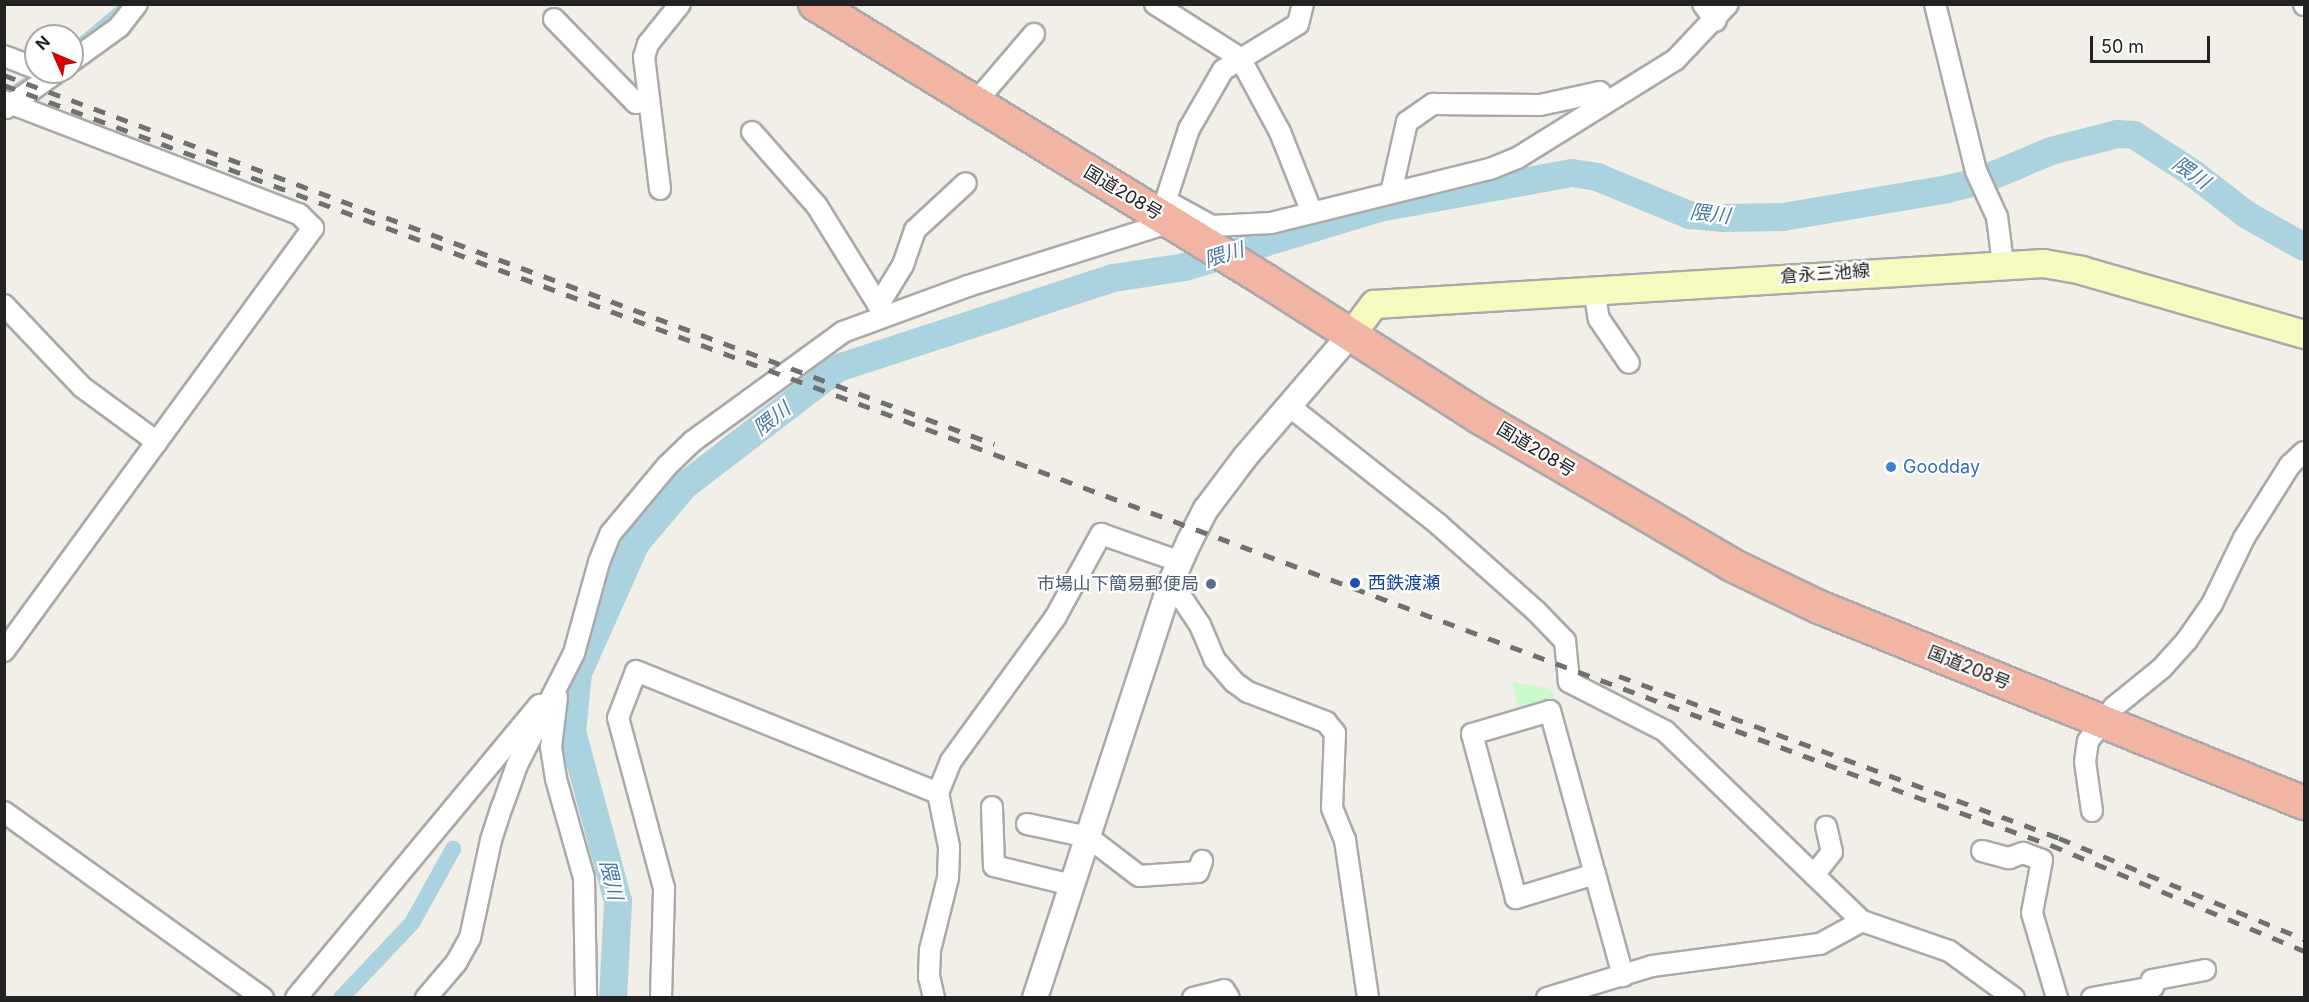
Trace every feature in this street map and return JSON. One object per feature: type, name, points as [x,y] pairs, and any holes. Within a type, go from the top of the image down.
[{"type":"highway","name":"国道208号","points":[[815,4],[975,103],[1169,216],[1490,423],[1732,565],[1819,607],[2304,803]]},
{"type":"main road","name":"倉永三池線","points":[[1351,334],[1374,304],[2003,263],[2043,263],[2081,270],[2295,331]]},
{"type":"street","points":[[84,52],[119,27],[137,4]]},
{"type":"street","points":[[660,189],[644,57],[648,44],[680,4]]},
{"type":"street","points":[[1155,4],[1239,58],[1280,132],[1312,213]]},
{"type":"street","points":[[1169,216],[1189,129],[1223,70],[1239,58],[1298,24],[1303,4]]},
{"type":"street","points":[[1703,4],[1716,21]]},
{"type":"street","points":[[426,998],[456,963],[471,938],[491,840],[502,807],[517,765],[574,653],[598,562],[611,533],[630,506],[693,441],[794,368],[804,357],[881,309],[1169,216],[1212,226],[1271,223],[1490,169],[1518,157],[1604,100],[1675,60],[1716,21],[1728,4]]},
{"type":"street","points":[[1935,4],[1976,171],[1997,217],[2003,263]]},
{"type":"street","points":[[554,19],[636,103],[650,101]]},
{"type":"street","points":[[975,103],[1035,34]]},
{"type":"street","points":[[4,56],[24,63]]},
{"type":"street","points":[[7,105],[34,84]]},
{"type":"street","points":[[1391,193],[1407,122],[1433,104],[1540,105],[1600,92],[1604,100]]},
{"type":"street","points":[[4,651],[313,228],[299,214],[7,105]]},
{"type":"street","points":[[752,132],[817,206],[881,309]]},
{"type":"street","points":[[881,309],[903,265],[915,230],[966,183]]},
{"type":"street","points":[[1594,289],[1599,319],[1629,363]]},
{"type":"street","points":[[4,305],[82,387],[157,442]]},
{"type":"street","points":[[1035,998],[1176,572],[1206,509],[1288,405],[1351,334]]},
{"type":"street","points":[[1288,405],[1517,592],[1565,640],[1569,682],[1665,731],[1862,921],[1949,951],[2014,998]]},
{"type":"street","points":[[2092,811],[2085,762],[2088,741],[2101,721],[2162,668],[2187,640],[2212,604],[2244,538],[2290,465],[2304,452]]},
{"type":"street","points":[[934,998],[929,977],[930,950],[948,878],[948,858],[938,793],[951,761],[1055,618],[1101,534],[1176,572],[1215,660],[1234,682],[1248,692],[1326,722],[1335,733],[1332,808],[1345,840],[1368,998]]},
{"type":"street","points":[[661,998],[664,888],[618,718],[636,671],[938,793]]},
{"type":"street","points":[[296,998],[559,682]]},
{"type":"street","points":[[559,682],[551,747],[556,779],[584,878],[585,998]]},
{"type":"street","points":[[1595,874],[1516,898],[1472,734],[1550,711],[1595,874],[1623,976]]},
{"type":"street","points":[[992,807],[994,866],[1072,885]]},
{"type":"street","points":[[4,812],[263,998]]},
{"type":"street","points":[[1027,824],[1088,837],[1139,876],[1198,872],[1202,861]]},
{"type":"street","points":[[1814,875],[1832,852],[1826,826]]},
{"type":"street","points":[[1982,851],[2009,858],[2023,853],[2042,860],[2032,913],[2057,998]]},
{"type":"street","points":[[1547,998],[1652,966],[1820,944],[1862,921]]},
{"type":"street","points":[[2092,998],[2153,987],[2152,980],[2205,970]]},
{"type":"street","points":[[1194,998],[1224,990],[1229,998]]},
{"type":"green space","points":[[1512,682],[1551,689],[1555,699],[1518,708]]},
{"type":"waterway","points":[[84,36],[122,4]]},
{"type":"waterway","points":[[4,94],[24,80]]},
{"type":"waterway","name":"隈川","points":[[613,998],[618,901],[572,732],[578,673],[636,543],[684,486],[838,368],[1114,278],[1185,267],[1379,208],[1572,173],[1597,177],[1689,215],[1722,218],[1783,217],[1948,189],[1980,181],[2051,151],[2117,134],[2134,135],[2194,174],[2247,215],[2304,247]]},
{"type":"waterway","points":[[341,998],[412,923],[453,849]]},
{"type":"railway","points":[[4,75],[994,444]]},
{"type":"railway","points":[[4,85],[1847,772],[2051,845],[2304,951]]},
{"type":"railway","points":[[1619,676],[2059,838],[2304,939]]},
{"type":"place","name":"Goodday","points":[[1891,467]]},
{"type":"place","name":"西鉄渡瀬","points":[[1355,583]]},
{"type":"place","name":"市場山下簡易郵便局","points":[[1211,584]]}]
